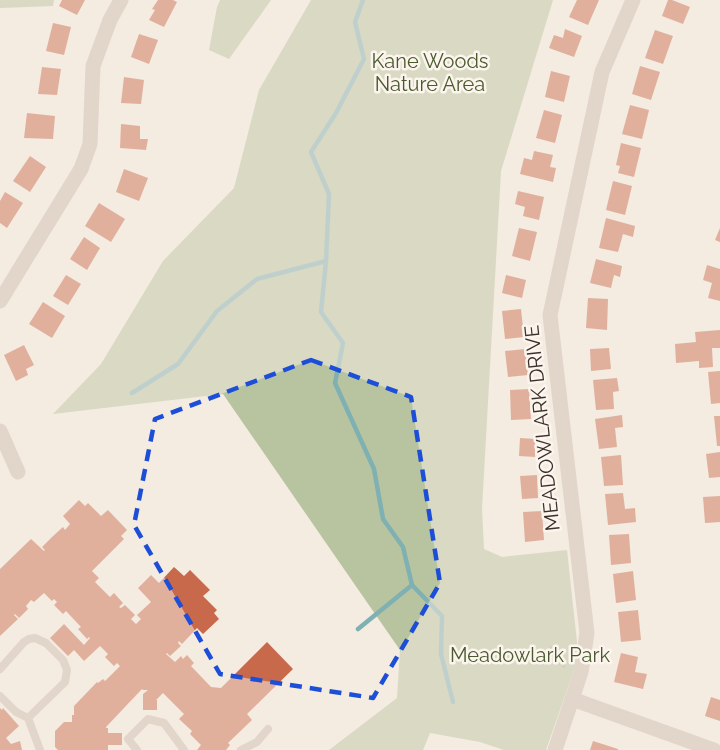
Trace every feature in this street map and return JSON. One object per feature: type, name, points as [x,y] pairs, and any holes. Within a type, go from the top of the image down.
[{"type":"street","points":[[0,301],[81,169],[90,144],[93,66],[110,20],[121,0]]},
{"type":"street","name":"MEADOWLARK DRIVE","points":[[555,750],[581,672],[587,633],[550,315],[603,72],[633,0]]},
{"type":"street","points":[[0,431],[18,472]]},
{"type":"street","points":[[572,699],[714,750]]},
{"type":"lane","points":[[0,669],[24,642],[35,638],[46,643],[66,665],[65,682],[28,718]]},
{"type":"lane","points":[[0,696],[16,712],[28,718],[40,750]]},
{"type":"lane","points":[[137,750],[128,740],[148,719],[164,723],[184,750]]},
{"type":"lane","points":[[241,750],[257,742],[268,729]]},
{"type":"path","points":[[550,646],[560,665],[581,672]]},
{"type":"highlighted area","points":[[311,360],[411,397],[440,583],[373,698],[220,674],[134,525],[155,419]]},
{"type":"green space","points":[[0,0],[54,0],[53,6],[0,8]]},
{"type":"green space","points":[[220,0],[271,0],[229,59],[209,50]]},
{"type":"green space","points":[[311,0],[553,0],[501,171],[482,509],[484,549],[502,557],[567,550],[577,642],[575,667],[546,750],[504,750],[480,742],[430,733],[423,750],[329,750],[397,698],[400,650],[223,394],[53,414],[101,364],[163,261],[234,188],[259,90]]},
{"type":"building","points":[[62,0],[85,0],[77,15],[59,6]]},
{"type":"building","points":[[158,0],[177,2],[164,27],[149,20]]},
{"type":"building","points":[[577,0],[599,0],[588,25],[569,17]]},
{"type":"building","points":[[668,0],[690,7],[683,24],[662,16]]},
{"type":"building","points":[[53,23],[71,27],[64,55],[46,51]]},
{"type":"building","points":[[565,29],[582,36],[574,57],[549,48],[554,35],[563,38]]},
{"type":"building","points":[[655,30],[673,36],[663,64],[645,58]]},
{"type":"building","points":[[139,34],[158,40],[149,64],[131,57]]},
{"type":"building","points":[[640,66],[660,72],[651,100],[632,94]]},
{"type":"building","points":[[42,67],[61,69],[57,95],[38,94]]},
{"type":"building","points":[[551,71],[570,76],[564,102],[545,97]]},
{"type":"building","points":[[124,77],[144,80],[141,104],[121,103]]},
{"type":"building","points":[[630,105],[649,110],[642,139],[622,134]]},
{"type":"building","points":[[544,110],[562,115],[555,143],[536,138]]},
{"type":"building","points":[[27,113],[55,116],[53,139],[24,138]]},
{"type":"building","points":[[121,124],[140,126],[140,139],[148,139],[146,150],[120,148]]},
{"type":"building","points":[[621,143],[641,148],[634,177],[618,173],[620,166],[616,165]]},
{"type":"building","points":[[534,151],[553,155],[550,167],[556,168],[553,182],[520,174],[524,158],[532,160]]},
{"type":"building","points":[[30,156],[46,167],[30,192],[13,181]]},
{"type":"building","points":[[124,169],[148,178],[139,201],[116,192]]},
{"type":"building","points":[[613,181],[632,186],[625,215],[606,210]]},
{"type":"building","points":[[518,191],[544,197],[539,220],[523,216],[525,207],[515,204]]},
{"type":"building","points":[[5,192],[23,203],[7,228],[0,223],[0,201]]},
{"type":"building","points":[[99,203],[125,219],[111,242],[85,226]]},
{"type":"building","points":[[606,218],[635,226],[633,237],[623,234],[618,252],[599,248]]},
{"type":"building","points":[[519,228],[537,232],[530,261],[512,256]]},
{"type":"building","points":[[720,228],[720,242],[715,240]]},
{"type":"building","points":[[84,237],[100,248],[87,270],[70,259]]},
{"type":"building","points":[[596,259],[622,266],[620,277],[614,275],[611,288],[590,283]]},
{"type":"building","points":[[707,265],[720,269],[720,301],[708,298],[712,283],[703,280]]},
{"type":"building","points":[[66,275],[81,284],[68,305],[53,296]]},
{"type":"building","points":[[506,275],[526,280],[522,298],[502,293]]},
{"type":"building","points":[[588,298],[608,299],[607,330],[586,328]]},
{"type":"building","points":[[43,302],[65,316],[52,338],[29,324]]},
{"type":"building","points":[[521,309],[524,337],[505,339],[502,311]]},
{"type":"building","points":[[720,330],[720,348],[712,348],[713,367],[699,368],[699,361],[676,363],[675,344],[696,342],[695,332]]},
{"type":"building","points":[[24,345],[34,365],[26,369],[28,375],[16,381],[4,355]]},
{"type":"building","points":[[609,348],[611,369],[591,371],[590,349]]},
{"type":"building","points":[[525,349],[528,375],[508,377],[505,351]]},
{"type":"building","points":[[720,371],[720,403],[711,404],[708,372]]},
{"type":"building","points":[[617,378],[619,391],[613,392],[614,409],[596,410],[593,380]]},
{"type":"building","points":[[529,389],[531,419],[511,420],[510,390]]},
{"type":"building","points":[[622,415],[623,427],[615,428],[617,447],[599,449],[595,419]]},
{"type":"building","points":[[714,416],[720,416],[720,446],[717,446]]},
{"type":"building","points":[[520,438],[535,439],[535,457],[519,456]]},
{"type":"building","points":[[720,452],[720,477],[709,478],[706,454]]},
{"type":"building","points":[[621,455],[623,485],[604,486],[601,457]]},
{"type":"building","points":[[537,475],[538,498],[522,499],[520,476]]},
{"type":"building","points":[[623,493],[625,509],[635,508],[636,522],[608,525],[605,494]]},
{"type":"building","points":[[720,496],[720,522],[705,523],[703,497]]},
{"type":"building","points":[[79,500],[85,506],[88,503],[101,516],[108,510],[127,530],[121,536],[124,539],[92,571],[99,578],[95,582],[110,597],[114,593],[123,603],[119,607],[125,605],[135,615],[131,619],[136,624],[141,619],[137,615],[151,602],[138,588],[151,575],[159,583],[174,567],[184,576],[190,570],[210,590],[203,596],[217,610],[214,613],[219,619],[203,634],[197,628],[182,644],[179,641],[181,646],[170,656],[166,654],[175,662],[181,656],[183,659],[187,655],[194,663],[191,666],[211,687],[221,688],[267,642],[293,669],[247,714],[252,720],[228,743],[230,745],[226,750],[197,750],[201,745],[190,734],[192,731],[179,719],[184,714],[163,693],[156,700],[157,710],[143,710],[143,694],[148,690],[142,689],[106,727],[108,733],[122,733],[122,745],[108,745],[108,750],[58,750],[55,747],[55,731],[64,722],[72,722],[74,706],[97,682],[103,679],[105,681],[120,666],[117,663],[114,666],[105,657],[108,654],[100,646],[84,661],[74,650],[68,656],[50,638],[64,624],[84,645],[90,638],[87,639],[78,629],[81,627],[66,611],[63,614],[54,605],[57,602],[54,599],[52,601],[44,593],[34,602],[31,600],[26,606],[28,609],[19,618],[15,614],[18,619],[0,636],[0,569],[31,539],[44,551],[42,547],[63,527],[65,530],[70,524],[63,516]]},
{"type":"building","points":[[542,511],[544,540],[525,542],[523,512]]},
{"type":"building","points":[[629,534],[631,563],[611,565],[609,535]]},
{"type":"building","points":[[633,571],[636,600],[616,603],[613,574]]},
{"type":"building","points":[[638,610],[641,640],[621,642],[618,612]]},
{"type":"building","points":[[621,653],[638,657],[635,672],[647,674],[643,689],[614,682]]},
{"type":"building","points":[[711,697],[720,700],[720,721],[705,716]]},
{"type":"building","points":[[0,708],[2,710],[3,708],[19,726],[6,738],[11,744],[20,741],[22,750],[0,750]]},
{"type":"building","points":[[593,741],[618,749],[618,750],[590,750]]},
{"type":"waterway","points":[[363,0],[355,22],[364,59],[336,113],[311,152],[329,194],[321,312],[343,343],[335,383],[374,469],[383,519],[403,547],[412,585],[442,616],[441,654],[453,702]]},
{"type":"waterway","points":[[132,393],[178,364],[217,311],[257,279],[326,261]]},
{"type":"waterway","points":[[358,629],[412,585]]},
{"type":"park label","name":"Kane Woods Nature Area","points":[[430,72]]},
{"type":"park label","name":"Meadowlark Park","points":[[530,655]]}]
